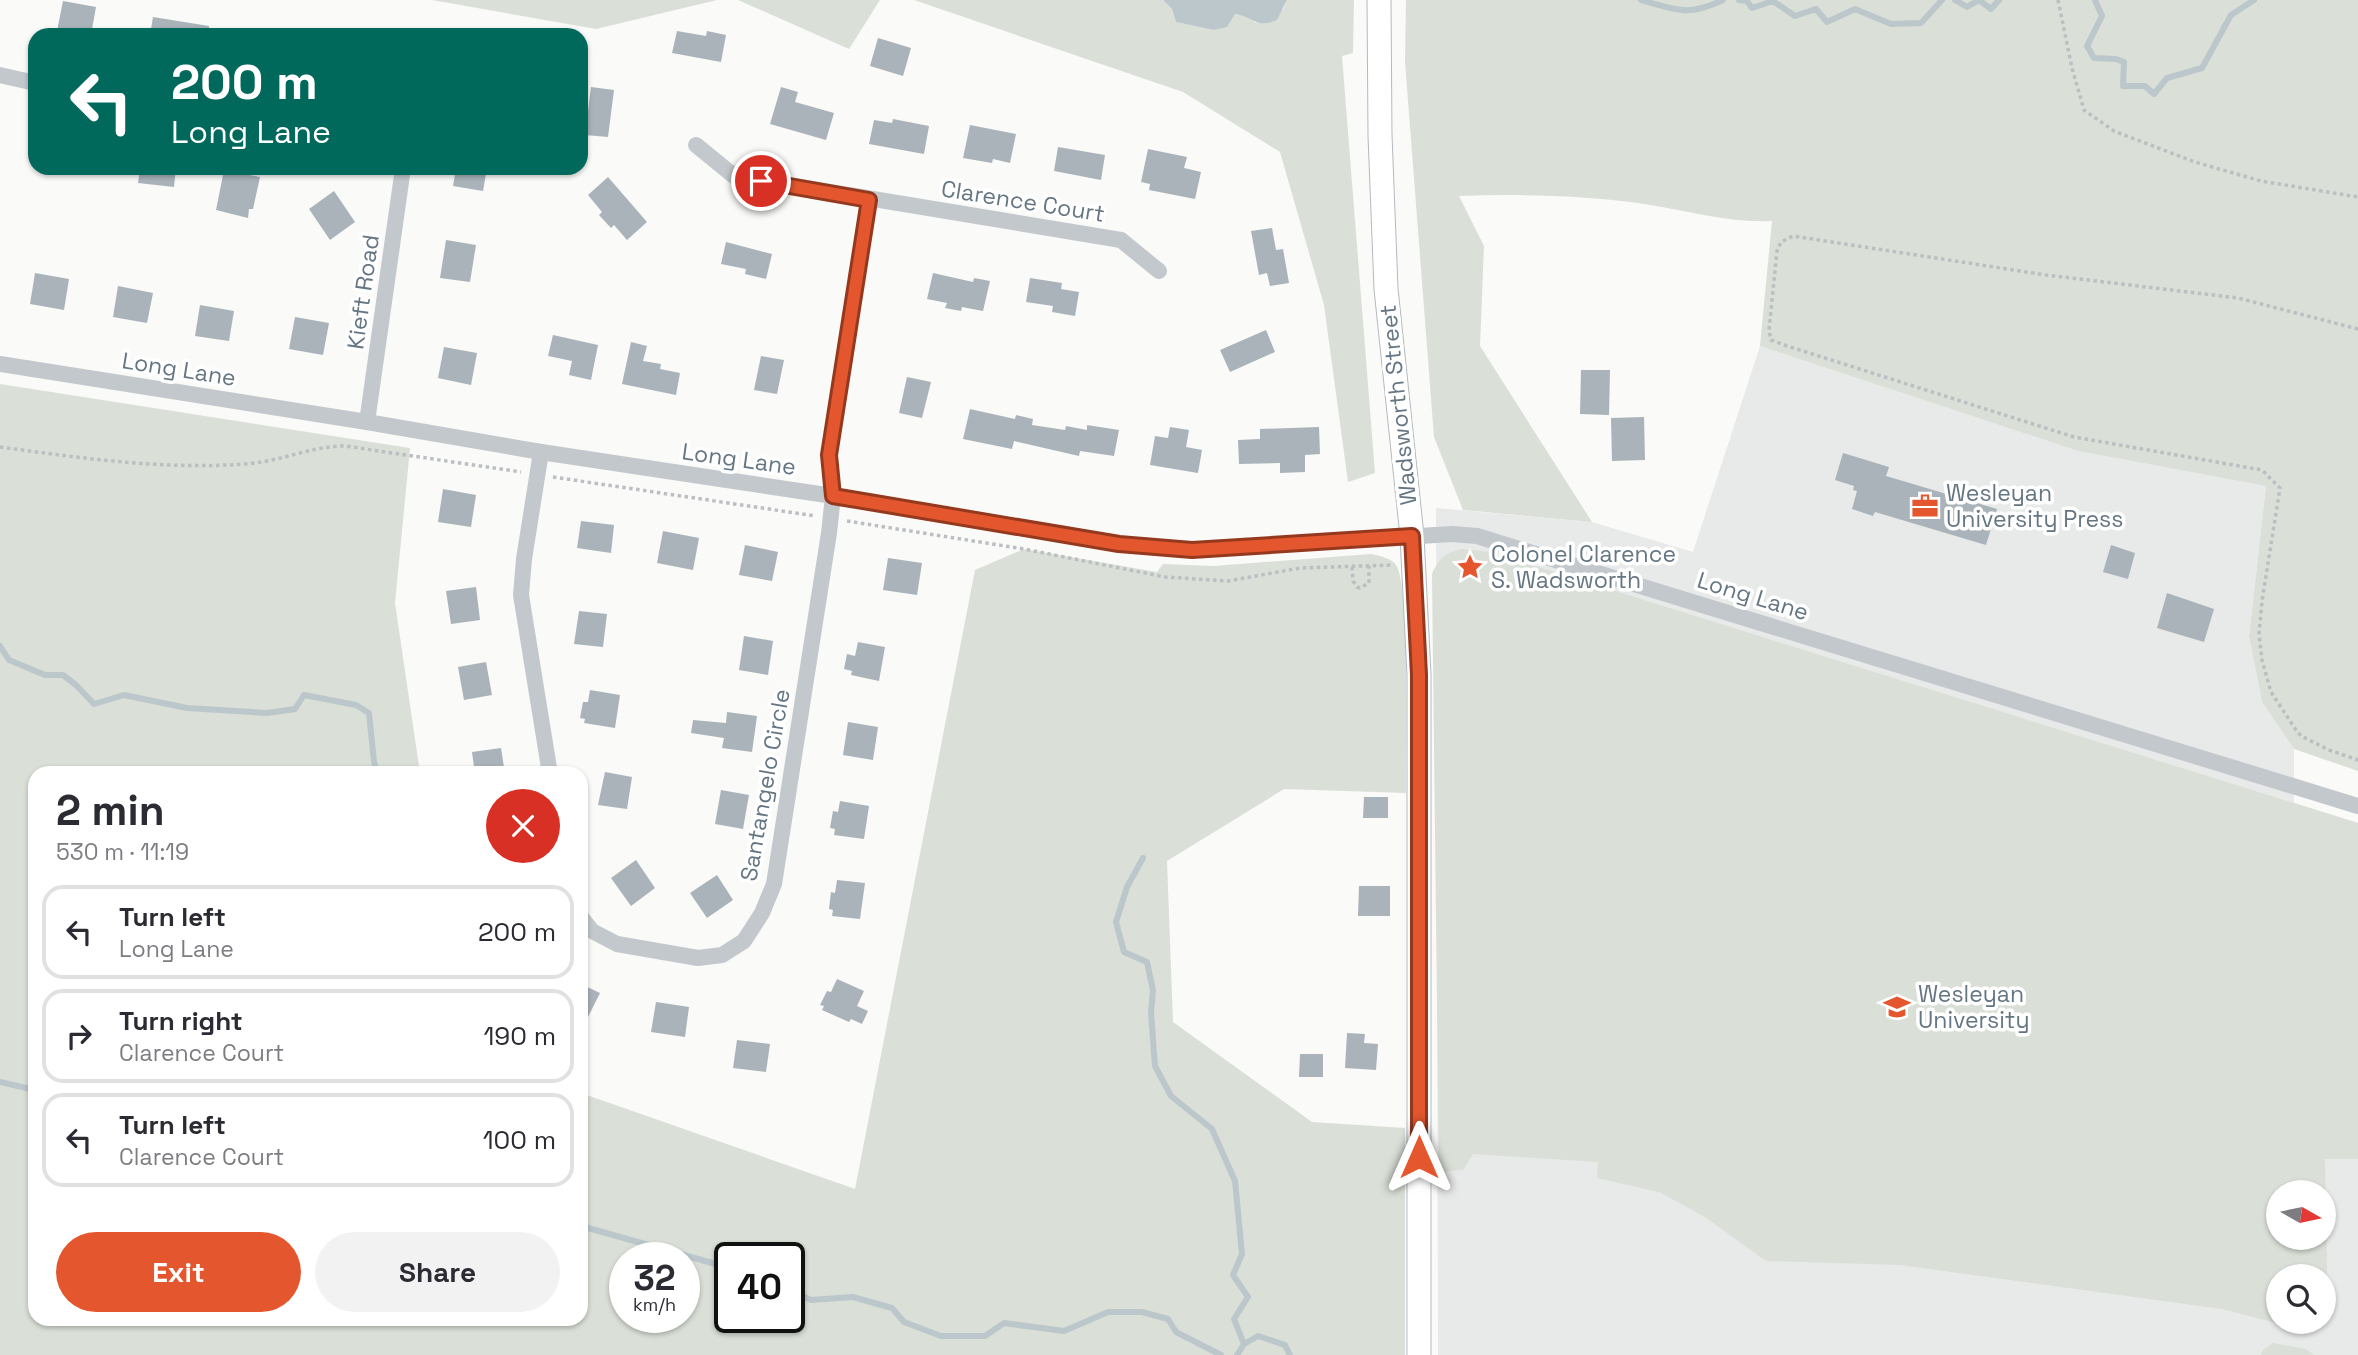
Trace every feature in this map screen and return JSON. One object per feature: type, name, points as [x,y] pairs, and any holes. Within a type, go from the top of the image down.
[{"type":"street","name":"Wadsworth Street","points":[[1379,0],[1380,135],[1386,289],[1412,536],[1419,675],[1419,1355]]},
{"type":"street","points":[[0,75],[28,81]]},
{"type":"street","name":"Clarence Court","points":[[696,145],[734,176],[1121,240],[1159,271]]},
{"type":"street","name":"Kieft Road","points":[[367,422],[402,175]]},
{"type":"street","points":[[833,496],[829,455],[869,200]]},
{"type":"street","name":"Long Lane","points":[[0,364],[1119,544],[1192,550],[1452,534],[1498,541],[2358,806]]},
{"type":"street","points":[[541,453],[524,559],[522,595],[549,766]]},
{"type":"street","name":"Santangelo Circle","points":[[588,926],[592,931],[617,944],[698,958],[722,955],[744,941],[762,913],[774,884],[833,496]]},
{"type":"path","points":[[2058,0],[2071,68],[2084,110],[2114,131],[2195,162],[2261,181],[2358,197]]},
{"type":"path","points":[[2358,329],[2238,298],[2046,275],[1793,236],[1781,242],[1777,251],[1769,330],[1771,340],[1784,345],[2074,437],[2262,470],[2280,488],[2259,634],[2262,660],[2271,692],[2301,736],[2358,760]]},
{"type":"path","points":[[0,447],[95,460],[186,466],[248,464],[337,446],[446,460]]},
{"type":"path","points":[[1352,567],[1355,585],[1363,588],[1369,583],[1369,566]]},
{"type":"shaded area","points":[[432,0],[717,0],[596,29]]},
{"type":"shaded area","points":[[738,0],[880,0],[849,49]]},
{"type":"shaded area","points":[[914,0],[1163,0],[1172,9],[1176,22],[1213,30],[1235,14],[1247,16],[1256,23],[1283,10],[1287,0],[1354,0],[1353,53],[1342,56],[1375,473],[1348,482],[1324,305],[1280,152],[1183,92]]},
{"type":"shaded area","points":[[1163,0],[1287,0],[1277,20],[1259,23],[1235,14],[1227,27],[1213,30],[1176,22],[1172,9]]},
{"type":"shaded area","points":[[1406,0],[2358,0],[2358,771],[2294,749],[2262,702],[2249,636],[2266,486],[2078,451],[1760,346],[1772,221],[1721,218],[1593,198],[1459,196],[1484,246],[1480,346],[1592,522],[1463,510],[1434,437],[1405,62]]},
{"type":"shaded area","name":"Wesleyan University","points":[[1760,346],[2078,451],[2266,486],[2249,636],[2262,702],[2294,749],[2294,803],[2358,823],[2358,1355],[1438,1355],[1436,508],[1592,522],[1693,552]]},
{"type":"shaded area","points":[[0,384],[410,448],[395,603],[419,766],[28,766],[28,1326],[588,1326],[588,1095],[855,1189],[975,570],[1024,549],[1157,572],[1163,564],[1213,566],[1371,554],[1388,559],[1396,565],[1404,605],[1406,793],[1284,789],[1167,861],[1173,1022],[1312,1122],[1405,1128],[1405,1355],[0,1355]]},
{"type":"shaded area","name":"Wesleyan University","points":[[1461,549],[1490,552],[2358,823],[2358,1159],[2325,1159],[2325,1180],[2266,1180],[2266,1250],[2327,1250],[2327,1264],[2266,1264],[2266,1320],[2222,1309],[1900,1265],[1766,1261],[1705,1217],[1659,1192],[1597,1178],[1598,1162],[1473,1154],[1463,1170],[1439,1172],[1432,574],[1446,555]]},
{"type":"shaded area","points":[[2273,1343],[2306,1349],[2314,1355],[2261,1355],[2263,1350]]},
{"type":"building","points":[[63,1],[96,7],[92,28],[58,28]]},
{"type":"building","points":[[153,17],[209,26],[209,28],[151,28]]},
{"type":"building","points":[[677,31],[706,36],[707,31],[726,35],[721,62],[672,53]]},
{"type":"building","points":[[878,38],[911,48],[903,76],[870,66]]},
{"type":"building","points":[[591,87],[614,90],[608,137],[588,135]]},
{"type":"building","points":[[781,87],[798,92],[795,102],[834,113],[826,140],[770,124]]},
{"type":"building","points":[[893,119],[929,126],[924,154],[869,144],[874,120],[892,123]]},
{"type":"building","points":[[970,125],[1016,134],[1010,163],[993,159],[992,163],[963,158]]},
{"type":"building","points":[[1058,147],[1105,155],[1101,180],[1054,171]]},
{"type":"building","points":[[1148,149],[1187,157],[1184,168],[1201,172],[1195,199],[1149,190],[1150,184],[1141,182]]},
{"type":"building","points":[[139,175],[175,175],[174,187],[138,183]]},
{"type":"building","points":[[223,175],[260,177],[253,209],[249,209],[248,218],[216,210]]},
{"type":"building","points":[[455,175],[486,175],[483,191],[453,186]]},
{"type":"building","points":[[608,177],[647,222],[627,240],[614,225],[611,228],[599,215],[602,212],[588,195]]},
{"type":"building","points":[[334,191],[355,222],[330,240],[309,209]]},
{"type":"building","points":[[1272,228],[1276,250],[1283,249],[1289,283],[1270,286],[1267,273],[1259,275],[1251,231]]},
{"type":"building","points":[[446,240],[476,245],[470,282],[440,278]]},
{"type":"building","points":[[726,242],[772,254],[766,279],[745,274],[746,269],[721,264]]},
{"type":"building","points":[[35,273],[69,279],[64,310],[30,304]]},
{"type":"building","points":[[933,273],[973,282],[974,278],[990,281],[983,311],[962,307],[961,311],[945,308],[947,303],[927,299]]},
{"type":"building","points":[[1030,278],[1062,283],[1061,289],[1079,292],[1075,316],[1052,312],[1053,306],[1026,302]]},
{"type":"building","points":[[118,286],[153,293],[147,323],[113,317]]},
{"type":"building","points":[[200,305],[234,311],[229,341],[195,336]]},
{"type":"building","points":[[295,317],[329,323],[323,355],[289,349]]},
{"type":"building","points":[[1266,330],[1275,352],[1230,372],[1220,350]]},
{"type":"building","points":[[553,335],[598,345],[591,380],[569,375],[572,361],[548,356]]},
{"type":"building","points":[[631,342],[647,346],[643,361],[661,364],[660,369],[680,373],[676,395],[622,384]]},
{"type":"building","points":[[444,347],[477,353],[471,385],[438,378]]},
{"type":"building","points":[[761,356],[784,360],[777,394],[754,390]]},
{"type":"building","points":[[1581,370],[1610,370],[1609,415],[1580,414]]},
{"type":"building","points":[[907,377],[931,382],[922,418],[899,413]]},
{"type":"building","points":[[970,409],[1015,419],[1016,415],[1033,419],[1032,425],[1065,430],[1066,426],[1087,430],[1087,425],[1119,430],[1114,456],[1080,451],[1079,456],[1014,441],[1012,449],[963,439]]},
{"type":"building","points":[[1644,417],[1645,460],[1612,461],[1611,418]]},
{"type":"building","points":[[1170,427],[1189,430],[1186,447],[1202,450],[1198,473],[1150,465],[1155,436],[1168,438]]},
{"type":"building","points":[[1319,427],[1320,454],[1305,455],[1305,472],[1280,473],[1280,463],[1239,464],[1238,440],[1260,439],[1260,429]]},
{"type":"building","points":[[1843,453],[1889,467],[1886,476],[1997,509],[1986,545],[1875,512],[1873,516],[1852,509],[1857,491],[1853,490],[1854,486],[1835,480]]},
{"type":"building","points":[[443,489],[476,495],[471,527],[438,522]]},
{"type":"building","points":[[581,521],[614,525],[611,553],[577,548]]},
{"type":"building","points":[[663,531],[699,538],[693,570],[657,563]]},
{"type":"building","points":[[745,545],[778,552],[772,581],[739,575]]},
{"type":"building","points":[[2111,545],[2135,553],[2128,579],[2103,572]]},
{"type":"building","points":[[888,558],[922,563],[917,595],[883,590]]},
{"type":"building","points":[[476,587],[480,620],[451,624],[446,591]]},
{"type":"building","points":[[2167,593],[2214,609],[2204,642],[2157,628]]},
{"type":"building","points":[[579,611],[607,614],[603,647],[574,644]]},
{"type":"building","points":[[744,636],[773,641],[768,675],[739,670]]},
{"type":"building","points":[[858,642],[885,647],[879,681],[851,675],[852,671],[844,669],[847,654],[855,656]]},
{"type":"building","points":[[486,662],[492,695],[464,700],[458,667]]},
{"type":"building","points":[[590,690],[620,695],[615,728],[584,723],[585,719],[580,718],[583,702],[588,702]]},
{"type":"building","points":[[727,712],[757,716],[752,752],[722,748],[724,738],[691,733],[693,720],[726,723]]},
{"type":"building","points":[[848,722],[878,727],[873,760],[843,755]]},
{"type":"building","points":[[501,748],[504,766],[474,766],[472,752]]},
{"type":"building","points":[[605,772],[632,777],[627,809],[598,805]]},
{"type":"building","points":[[721,790],[749,795],[743,829],[715,824]]},
{"type":"building","points":[[1364,797],[1388,797],[1388,818],[1363,818]]},
{"type":"building","points":[[840,801],[869,806],[864,839],[834,835],[835,829],[830,828],[833,811],[838,812]]},
{"type":"building","points":[[636,860],[655,888],[631,906],[611,878]]},
{"type":"building","points":[[717,875],[733,900],[707,918],[690,893]]},
{"type":"building","points":[[837,880],[865,883],[860,919],[832,916],[833,910],[829,909],[831,892],[835,893]]},
{"type":"building","points":[[1359,886],[1390,886],[1390,916],[1358,916]]},
{"type":"building","points":[[837,979],[864,991],[857,1006],[868,1011],[862,1024],[851,1019],[849,1022],[822,1010],[824,1006],[820,1005]]},
{"type":"building","points":[[588,987],[600,993],[588,1017]]},
{"type":"building","points":[[656,1002],[689,1007],[685,1037],[651,1032]]},
{"type":"building","points":[[1347,1033],[1365,1034],[1364,1043],[1378,1044],[1376,1070],[1345,1068]]},
{"type":"building","points":[[737,1040],[770,1044],[766,1072],[733,1068]]},
{"type":"building","points":[[1300,1054],[1323,1054],[1323,1077],[1299,1077]]},
{"type":"waterway","points":[[1641,0],[1682,10],[1700,9],[1723,0]]},
{"type":"waterway","points":[[1739,0],[1747,1],[1752,8],[1773,1],[1795,16],[1816,9],[1827,22],[1855,9],[1891,24],[1921,23],[1942,0]]},
{"type":"waterway","points":[[1955,0],[1967,7],[1979,0],[1991,9],[1999,0]]},
{"type":"waterway","points":[[2095,0],[2102,16],[2087,46],[2094,58],[2124,62],[2123,86],[2145,86],[2154,94],[2167,78],[2202,68],[2231,15],[2254,0]]},
{"type":"waterway","points":[[0,646],[9,660],[45,675],[63,675],[94,704],[124,695],[187,708],[267,713],[295,709],[304,695],[356,705],[369,713],[375,766]]},
{"type":"waterway","points":[[1143,858],[1127,887],[1116,922],[1124,952],[1147,962],[1153,990],[1151,1013],[1155,1066],[1171,1096],[1212,1129],[1235,1181],[1242,1254],[1233,1275],[1248,1297],[1234,1319],[1244,1344]]},
{"type":"waterway","points":[[0,1082],[28,1088]]},
{"type":"waterway","points":[[588,1228],[714,1263]]},
{"type":"waterway","points":[[805,1297],[811,1300],[853,1297],[892,1308],[904,1322],[941,1336],[985,1336],[1004,1323],[1064,1331],[1108,1312],[1142,1312],[1168,1319],[1176,1332],[1221,1355]]},
{"type":"waterway","points":[[1237,1355],[1244,1344],[1258,1336],[1285,1345],[1290,1355]]},
{"type":"place","name":"Wesleyan University Press","points":[[1925,506]]},
{"type":"place","name":"Colonel Clarence S. Wadsworth","points":[[1470,567]]},
{"type":"place","name":"Wesleyan University","points":[[1897,1007]]},
{"type":"route","points":[[761,181],[869,200],[829,455],[833,496],[1119,544],[1192,550],[1412,536],[1419,675],[1419,1157]]}]
